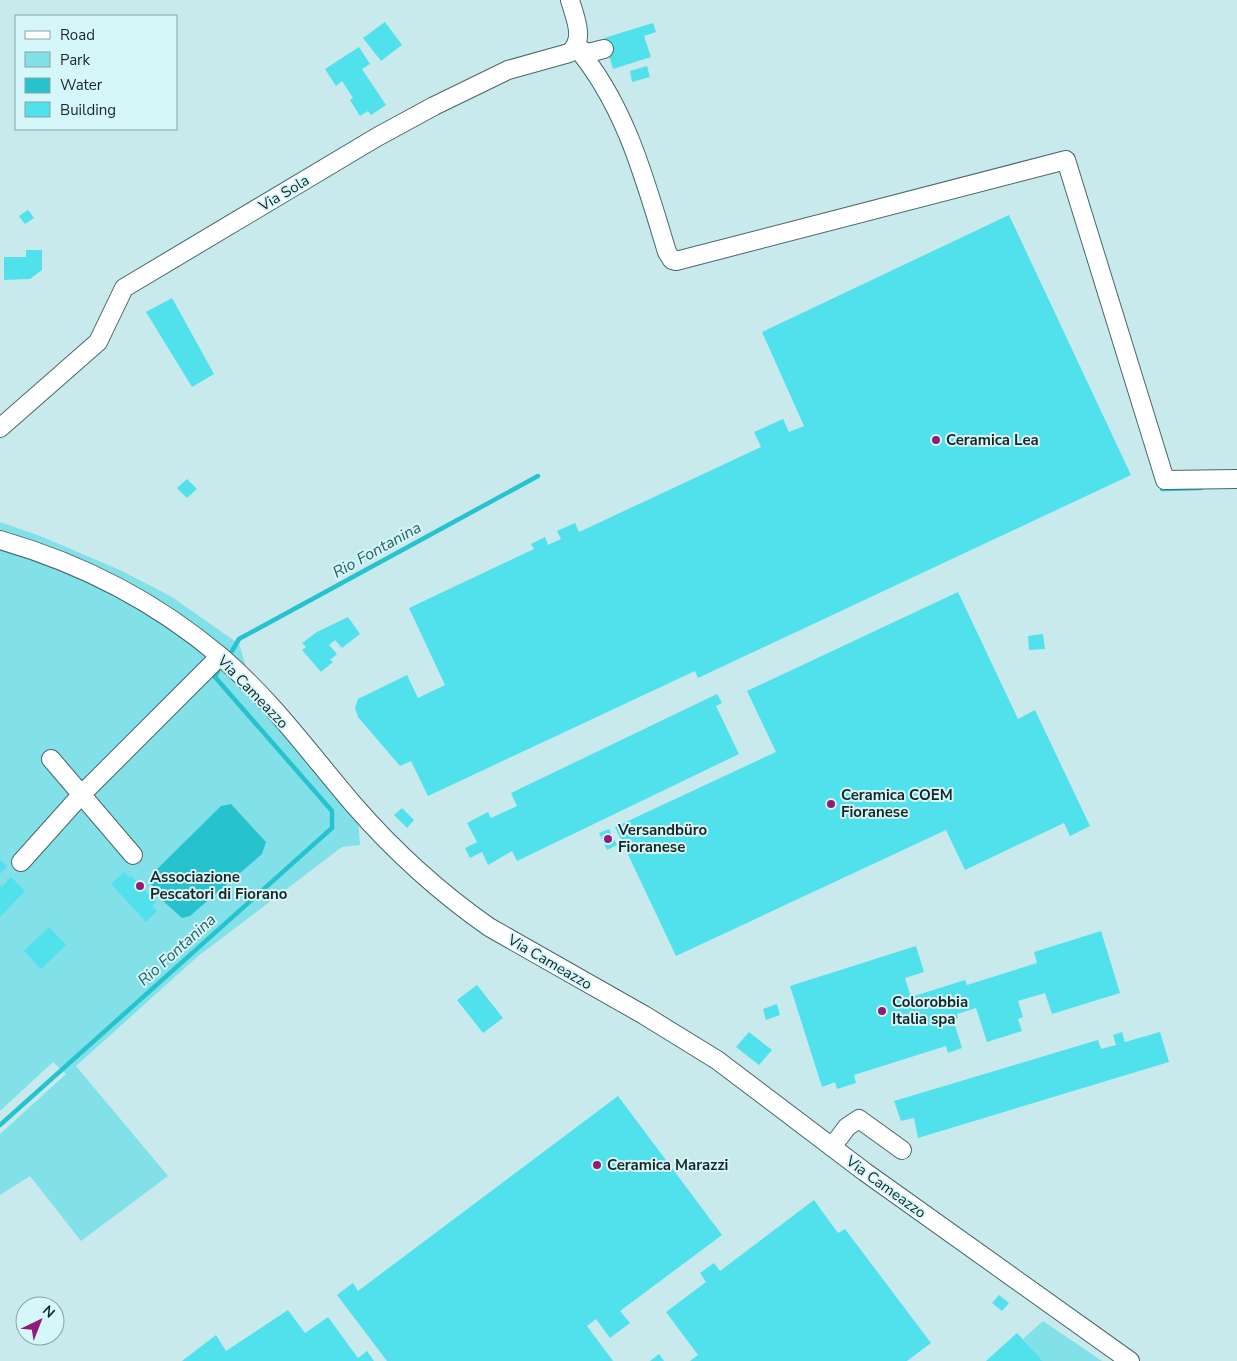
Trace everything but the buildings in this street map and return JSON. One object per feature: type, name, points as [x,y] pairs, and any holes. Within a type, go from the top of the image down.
[{"type":"street","points":[[570,0],[579,37],[576,48]]},
{"type":"street","points":[[576,48],[588,53],[604,49]]},
{"type":"street","points":[[576,48],[590,63],[618,110],[635,150],[667,252],[672,260],[676,261],[1066,160],[1165,480],[1237,479]]},
{"type":"street","name":"Via Sola","points":[[0,428],[98,342],[124,288],[378,137],[434,106],[508,70],[569,53],[576,48]]},
{"type":"street","name":"Via Cameazzo","points":[[0,540],[47,555],[112,583],[182,627],[220,656],[277,714],[391,845],[459,906],[489,927],[693,1044],[832,1147],[1130,1361]]},
{"type":"street","points":[[22,862],[82,794],[220,656]]},
{"type":"street","points":[[51,759],[133,855]]},
{"type":"street","points":[[832,1147],[846,1127],[860,1119],[902,1150]]},
{"type":"green space","points":[[0,522],[40,536],[120,570],[172,597],[239,644],[253,688],[357,805],[360,845],[342,847],[197,957],[76,1066],[168,1176],[81,1241],[30,1176],[0,1195],[0,1134],[66,1074],[53,1062],[0,1111]]},
{"type":"green space","points":[[1043,1321],[1102,1361],[1043,1361],[1023,1339]]},
{"type":"water","points":[[231,804],[266,842],[262,854],[190,916],[182,918],[162,900],[150,882],[152,874],[221,806]]},
{"type":"waterway","name":"Rio Fontanina","points":[[232,651],[239,639],[538,476]]},
{"type":"waterway","name":"Rio Fontanina","points":[[1162,489],[1201,488]]},
{"type":"waterway","name":"Rio Fontanina","points":[[0,1125],[332,828],[332,811],[215,677],[218,671]]},
{"type":"place","name":"Ceramica Lea","points":[[936,440]]},
{"type":"place","name":"Ceramica COEM Fioranese","points":[[831,804]]},
{"type":"place","name":"Versandbüro Fioranese","points":[[608,839]]},
{"type":"place","name":"Associazione Pescatori di Fiorano","points":[[140,886]]},
{"type":"place","name":"Colorobbia Italia spa","points":[[882,1011]]},
{"type":"place","name":"Ceramica Marazzi","points":[[597,1165]]}]
